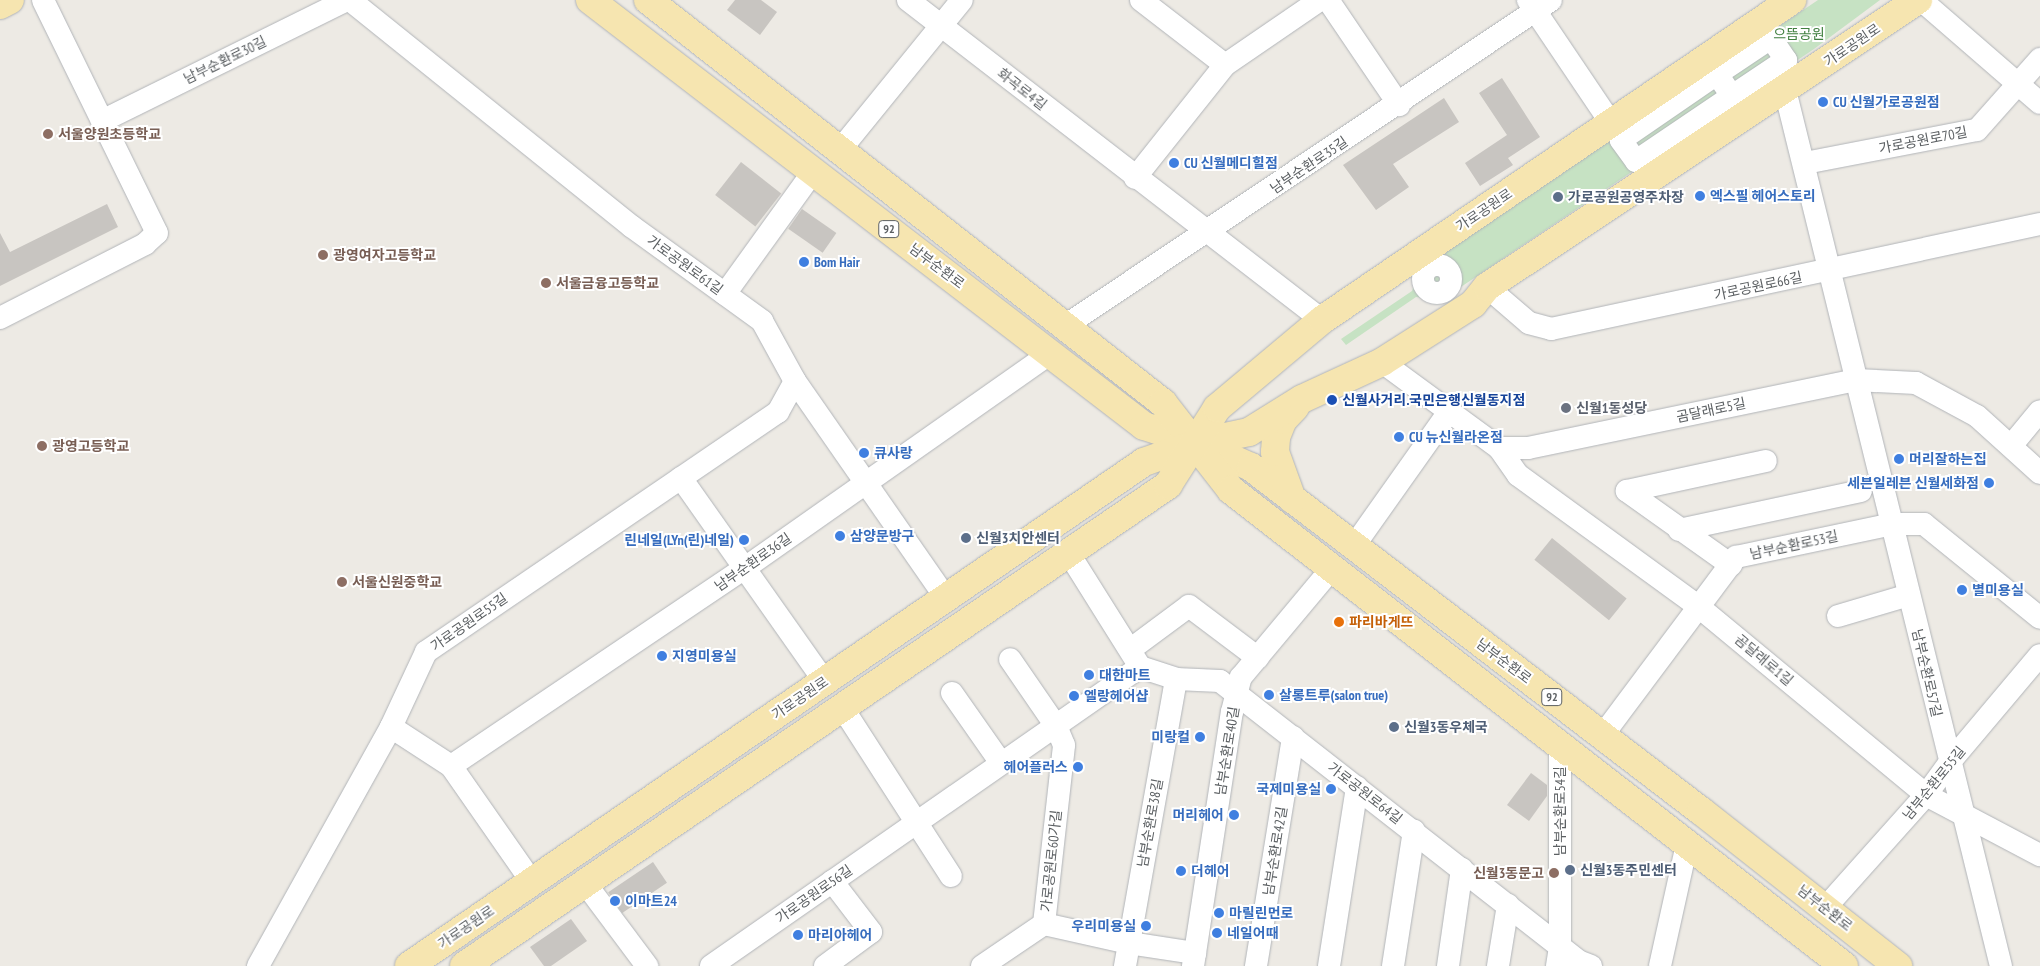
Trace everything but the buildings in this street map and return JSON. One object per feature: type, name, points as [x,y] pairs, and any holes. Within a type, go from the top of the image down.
[{"type":"main road","points":[[0,5],[10,0]]},
{"type":"main road","name":"남부순환로","points":[[590,0],[1144,426],[1197,443],[1251,467],[1898,966]]},
{"type":"main road","name":"남부순환로","points":[[648,0],[1163,402],[1197,443],[1231,490],[1844,966]]},
{"type":"main road","name":"가로공원로","points":[[464,966],[1168,485],[1197,443],[1217,408],[1322,320],[1792,0]]},
{"type":"main road","name":"가로공원로","points":[[409,966],[1144,462],[1197,443],[1249,432],[1302,399],[1382,362],[1473,304],[1487,288],[1920,0]]},
{"type":"main road","points":[[1292,499],[1280,470],[1276,437],[1283,420],[1302,399]]},
{"type":"street","points":[[0,318],[145,244],[157,233],[43,0]]},
{"type":"street","name":"남부순환로30길","points":[[102,121],[348,0]]},
{"type":"street","name":"가로공원로61길","points":[[348,0],[632,226],[762,321],[795,381],[946,598]]},
{"type":"street","name":"화곡로4길","points":[[908,0],[1206,233],[1322,320]]},
{"type":"street","points":[[840,150],[962,0]]},
{"type":"street","points":[[1141,0],[1225,65]]},
{"type":"street","points":[[1135,178],[1225,65],[1320,0]]},
{"type":"street","points":[[1328,0],[1400,105]]},
{"type":"street","points":[[1920,0],[2040,103]]},
{"type":"street","points":[[1538,4],[1611,123]]},
{"type":"street","name":"남부순환로35길","points":[[1066,326],[1400,105],[1538,4]]},
{"type":"street","points":[[1771,38],[1786,60],[1636,162],[1621,140],[1717,74],[1771,38]]},
{"type":"street","name":"가로공원로70길","points":[[1806,163],[1977,130],[2040,59]]},
{"type":"street","points":[[1717,74],[1732,96]]},
{"type":"street","points":[[1785,90],[1806,163],[1831,271]]},
{"type":"street","points":[[725,294],[813,172]]},
{"type":"street","name":"가로공원로66길","points":[[1487,288],[1529,323],[1551,329],[1831,271],[2040,224]]},
{"type":"street","points":[[1432,266],[1441,266],[1448,271],[1450,280],[1446,288]]},
{"type":"street","name":"남부순환로57길","points":[[1831,271],[1961,813],[2001,966]]},
{"type":"street","name":"남부순환로36길","points":[[451,766],[744,568],[1051,353]]},
{"type":"street","points":[[1382,362],[1499,448]]},
{"type":"street","name":"곰달래로5길","points":[[1499,448],[1528,448],[1856,380],[1916,384],[1977,416],[2040,473]]},
{"type":"street","name":"가로공원로55길","points":[[258,966],[391,727],[426,652],[778,412],[795,381]]},
{"type":"street","points":[[2011,446],[2040,411]]},
{"type":"street","points":[[1354,546],[1449,412]]},
{"type":"street","name":"곰달래로1길","points":[[1499,448],[1518,475],[1699,607],[1926,795],[2040,856]]},
{"type":"street","points":[[1731,565],[1679,530],[1627,491],[1766,461]]},
{"type":"street","points":[[681,478],[824,681]]},
{"type":"street","points":[[1679,530],[1861,491]]},
{"type":"street","name":"남부순환로53길","points":[[1602,736],[1736,557],[1892,524],[1924,524],[2040,618]]},
{"type":"street","points":[[1068,552],[1136,658],[1189,606],[1258,658]]},
{"type":"street","name":"남부순환로40길","points":[[1194,960],[1237,693],[1242,677],[1332,568]]},
{"type":"street","points":[[1838,616],[1909,595]]},
{"type":"street","name":"남부순환로55길","points":[[1825,908],[1926,795],[1949,763],[2040,655]]},
{"type":"street","name":"가로공원로64길","points":[[1136,658],[1176,679],[1220,681],[1508,905],[1559,956],[1591,966]]},
{"type":"street","name":"가로공원로56길","points":[[711,966],[1056,726],[1136,658]]},
{"type":"street","points":[[1010,660],[1056,726]]},
{"type":"street","name":"남부순환로38길","points":[[1125,966],[1176,679]]},
{"type":"street","points":[[952,693],[1002,764]]},
{"type":"street","points":[[842,706],[951,876]]},
{"type":"street","name":"가로공원로60가길","points":[[982,966],[1044,924],[1064,745],[1056,726]]},
{"type":"street","points":[[391,727],[451,766],[532,882]]},
{"type":"street","name":"남부순환로42길","points":[[1256,966],[1293,737]]},
{"type":"street","name":"남부순환로54길","points":[[1559,956],[1560,745]]},
{"type":"street","points":[[1329,966],[1357,787]]},
{"type":"street","points":[[1393,966],[1414,831]]},
{"type":"street","points":[[1660,966],[1687,844]]},
{"type":"street","points":[[1448,966],[1462,869]]},
{"type":"street","points":[[824,966],[871,932],[832,881]]},
{"type":"street","points":[[585,883],[646,966]]},
{"type":"street","points":[[1498,966],[1508,905]]},
{"type":"street","points":[[1044,924],[1194,960]]},
{"type":"green space","name":"으뜸공원","points":[[1818,0],[1880,0],[1814,49],[1446,297],[1436,299],[1416,297],[1346,345],[1341,339],[1412,291],[1424,265]]},
{"type":"place","name":"CU 신월가로공원점","points":[[1823,102]]},
{"type":"place","name":"서울양원초등학교","points":[[48,134]]},
{"type":"place","name":"CU 신월메디힐점","points":[[1174,163]]},
{"type":"place","name":"엑스필 헤어스토리","points":[[1700,196]]},
{"type":"place","name":"가로공원공영주차장","points":[[1558,197]]},
{"type":"place","name":"광영여자고등학교","points":[[323,255]]},
{"type":"place","name":"Bom Hair","points":[[804,262]]},
{"type":"place","name":"서울금융고등학교","points":[[546,283]]},
{"type":"place","name":"신월사거리.국민은행신월동지점","points":[[1332,400]]},
{"type":"place","name":"신월1동성당","points":[[1566,408]]},
{"type":"place","name":"CU 뉴신월라온점","points":[[1399,437]]},
{"type":"place","name":"광영고등학교","points":[[42,446]]},
{"type":"place","name":"큐사랑","points":[[864,453]]},
{"type":"place","name":"머리잘하는집","points":[[1899,459]]},
{"type":"place","name":"세븐일레븐 신월세화점","points":[[1989,483]]},
{"type":"place","name":"삼양문방구","points":[[840,536]]},
{"type":"place","name":"신월3치안센터","points":[[966,538]]},
{"type":"place","name":"린네일(LYn(린)네일)","points":[[744,540]]},
{"type":"place","name":"서울신원중학교","points":[[342,582]]},
{"type":"place","name":"별미용실","points":[[1962,590]]},
{"type":"place","name":"파리바게뜨","points":[[1339,622]]},
{"type":"place","name":"지영미용실","points":[[662,656]]},
{"type":"place","name":"대한마트","points":[[1089,675]]},
{"type":"place","name":"살롱트루(salon true)","points":[[1269,695]]},
{"type":"place","name":"엘랑헤어샵","points":[[1074,696]]},
{"type":"place","name":"신월3동우체국","points":[[1394,727]]},
{"type":"place","name":"미랑컬","points":[[1200,737]]},
{"type":"place","name":"헤어플러스","points":[[1078,767]]},
{"type":"place","name":"국제미용실","points":[[1331,789]]},
{"type":"place","name":"머리헤어","points":[[1234,815]]},
{"type":"place","name":"신월3동주민센터","points":[[1570,870]]},
{"type":"place","name":"더헤어","points":[[1181,871]]},
{"type":"place","name":"신월3동문고","points":[[1554,873]]},
{"type":"place","name":"이마트24","points":[[615,901]]},
{"type":"place","name":"마릴린먼로","points":[[1219,913]]},
{"type":"place","name":"우리미용실","points":[[1146,926]]},
{"type":"place","name":"네일어때","points":[[1217,933]]},
{"type":"place","name":"마리아헤어","points":[[798,935]]}]
